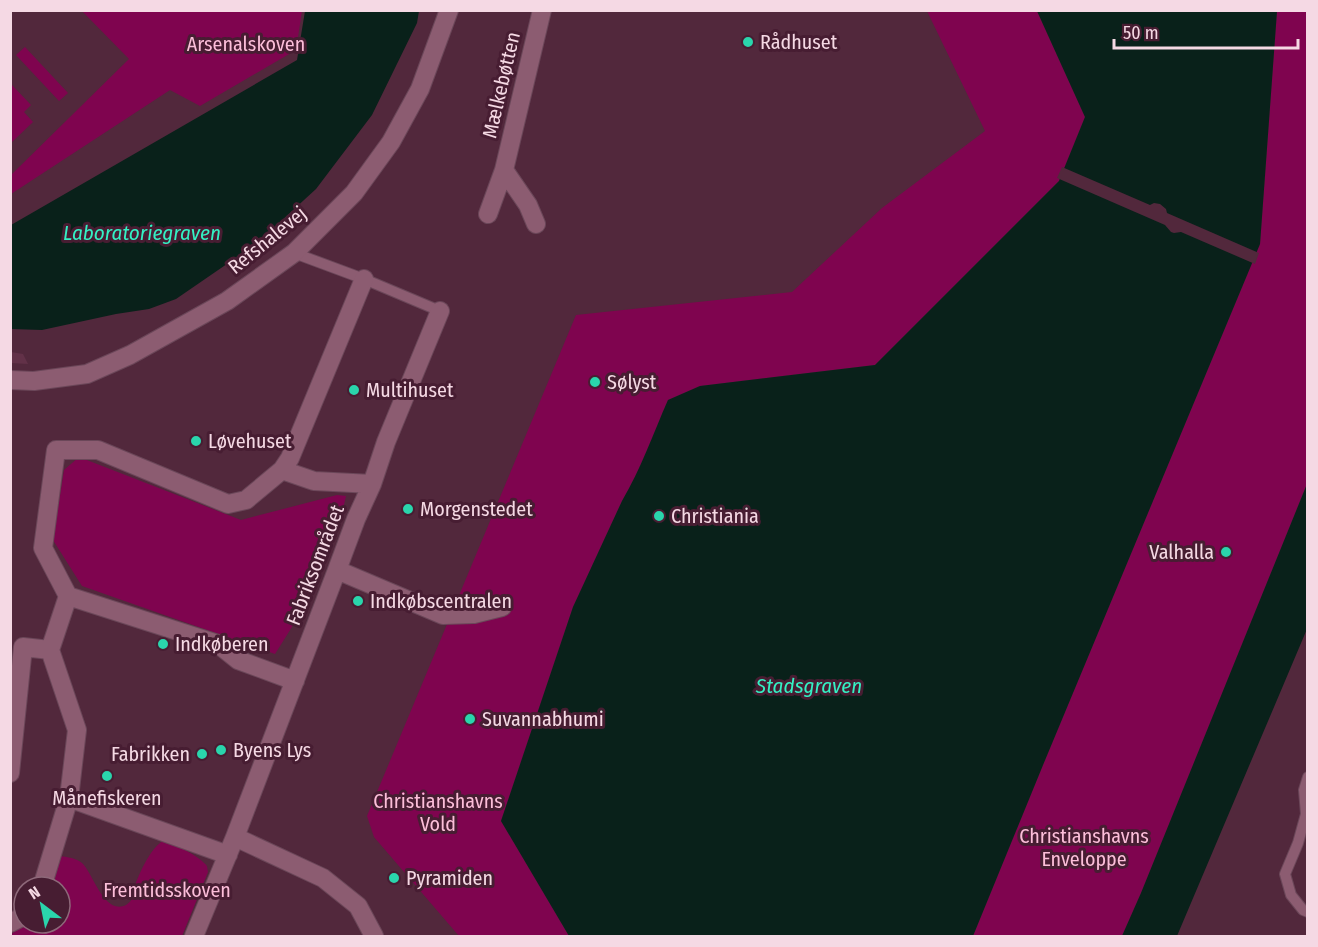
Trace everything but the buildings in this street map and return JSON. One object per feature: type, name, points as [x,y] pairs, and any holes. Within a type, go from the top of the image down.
[{"type":"street","name":"Refshalevej","points":[[10,380],[34,381],[87,374],[130,355],[227,301],[294,253],[354,193],[392,142],[420,89],[449,10]]},
{"type":"street","name":"Mælkebøtten","points":[[488,214],[504,170],[542,10]]},
{"type":"street","points":[[504,170],[528,205],[536,224]]},
{"type":"street","points":[[295,681],[238,660],[218,644],[69,596],[43,548],[56,450],[98,450],[228,504],[246,500],[282,470],[290,458],[364,279]]},
{"type":"street","name":"Fabriksområdet","points":[[194,936],[235,837],[356,519],[372,484],[386,442],[440,311]]},
{"type":"street","points":[[282,470],[314,481],[372,484]]},
{"type":"street","points":[[337,570],[443,615],[474,614],[502,607]]},
{"type":"street","points":[[46,875],[69,798],[77,730],[50,650],[69,596]]},
{"type":"street","points":[[10,773],[17,646],[50,650]]},
{"type":"street","points":[[69,798],[228,855]]},
{"type":"street","points":[[235,837],[324,878],[358,906],[374,936]]},
{"type":"lane","points":[[294,253],[440,311]]},
{"type":"lane","points":[[1308,777],[1304,789],[1306,813],[1298,843],[1285,874],[1290,895],[1303,910],[1308,912]]},
{"type":"shaded area","points":[[11,352],[23,354],[28,364],[11,363]]},
{"type":"green space","name":"Arsenalskoven","points":[[82,11],[302,11],[296,50],[200,106],[170,90],[11,194],[11,175],[129,59]]},
{"type":"green space","name":"Christianshavns Vold","points":[[927,11],[1037,11],[1085,117],[1059,181],[875,365],[700,386],[668,400],[641,464],[573,607],[501,821],[569,936],[459,936],[374,837],[367,816],[576,315],[792,292],[882,208],[985,131]]},
{"type":"green space","name":"Christianshavns Enveloppe","points":[[1277,11],[1307,11],[1307,484],[1122,936],[973,936],[1260,244]]},
{"type":"green space","points":[[25,47],[68,93],[59,101],[16,55]]},
{"type":"green space","points":[[11,84],[31,105],[24,112],[33,122],[11,143]]},
{"type":"green space","points":[[79,457],[241,520],[337,495],[346,496],[343,509],[302,611],[275,654],[82,586],[53,540],[64,470]]},
{"type":"green space","name":"Fremtidsskoven","points":[[163,841],[191,853],[206,865],[208,872],[182,936],[11,936],[12,934],[72,935],[72,875],[49,875],[55,855],[72,858],[82,863],[105,899],[118,907],[126,905],[131,900],[145,864]]},
{"type":"water","name":"Laboratoriegraven","points":[[305,11],[419,11],[417,23],[372,115],[316,189],[256,244],[176,299],[149,309],[42,330],[11,329],[11,225],[297,60]]},
{"type":"water","name":"Stadsgraven","points":[[1037,11],[1277,11],[1260,244],[973,936],[569,936],[501,821],[573,607],[641,464],[668,400],[700,386],[875,365],[1059,181],[1085,117]]},
{"type":"water","points":[[1307,484],[1307,629],[1177,936],[1122,936],[1141,893]]},
{"type":"pier","points":[[1062,167],[1150,205],[1160,204],[1167,213],[1259,253],[1255,264],[1181,232],[1171,232],[1165,225],[1057,178]]},
{"type":"place","name":"Rådhuset","points":[[748,42]]},
{"type":"place","name":"Sølyst","points":[[595,382]]},
{"type":"place","name":"Multihuset","points":[[354,390]]},
{"type":"place","name":"Løvehuset","points":[[196,441]]},
{"type":"place","name":"Morgenstedet","points":[[408,509]]},
{"type":"place","name":"Christiania","points":[[659,516]]},
{"type":"place","name":"Valhalla","points":[[1226,552]]},
{"type":"place","name":"Indkøbscentralen","points":[[358,601]]},
{"type":"place","name":"Indkøberen","points":[[163,644]]},
{"type":"place","name":"Suvannabhumi","points":[[470,719]]},
{"type":"place","name":"Byens Lys","points":[[221,750]]},
{"type":"place","name":"Fabrikken","points":[[202,754]]},
{"type":"place","name":"Månefiskeren","points":[[107,776]]},
{"type":"place","name":"Pyramiden","points":[[394,878]]}]
